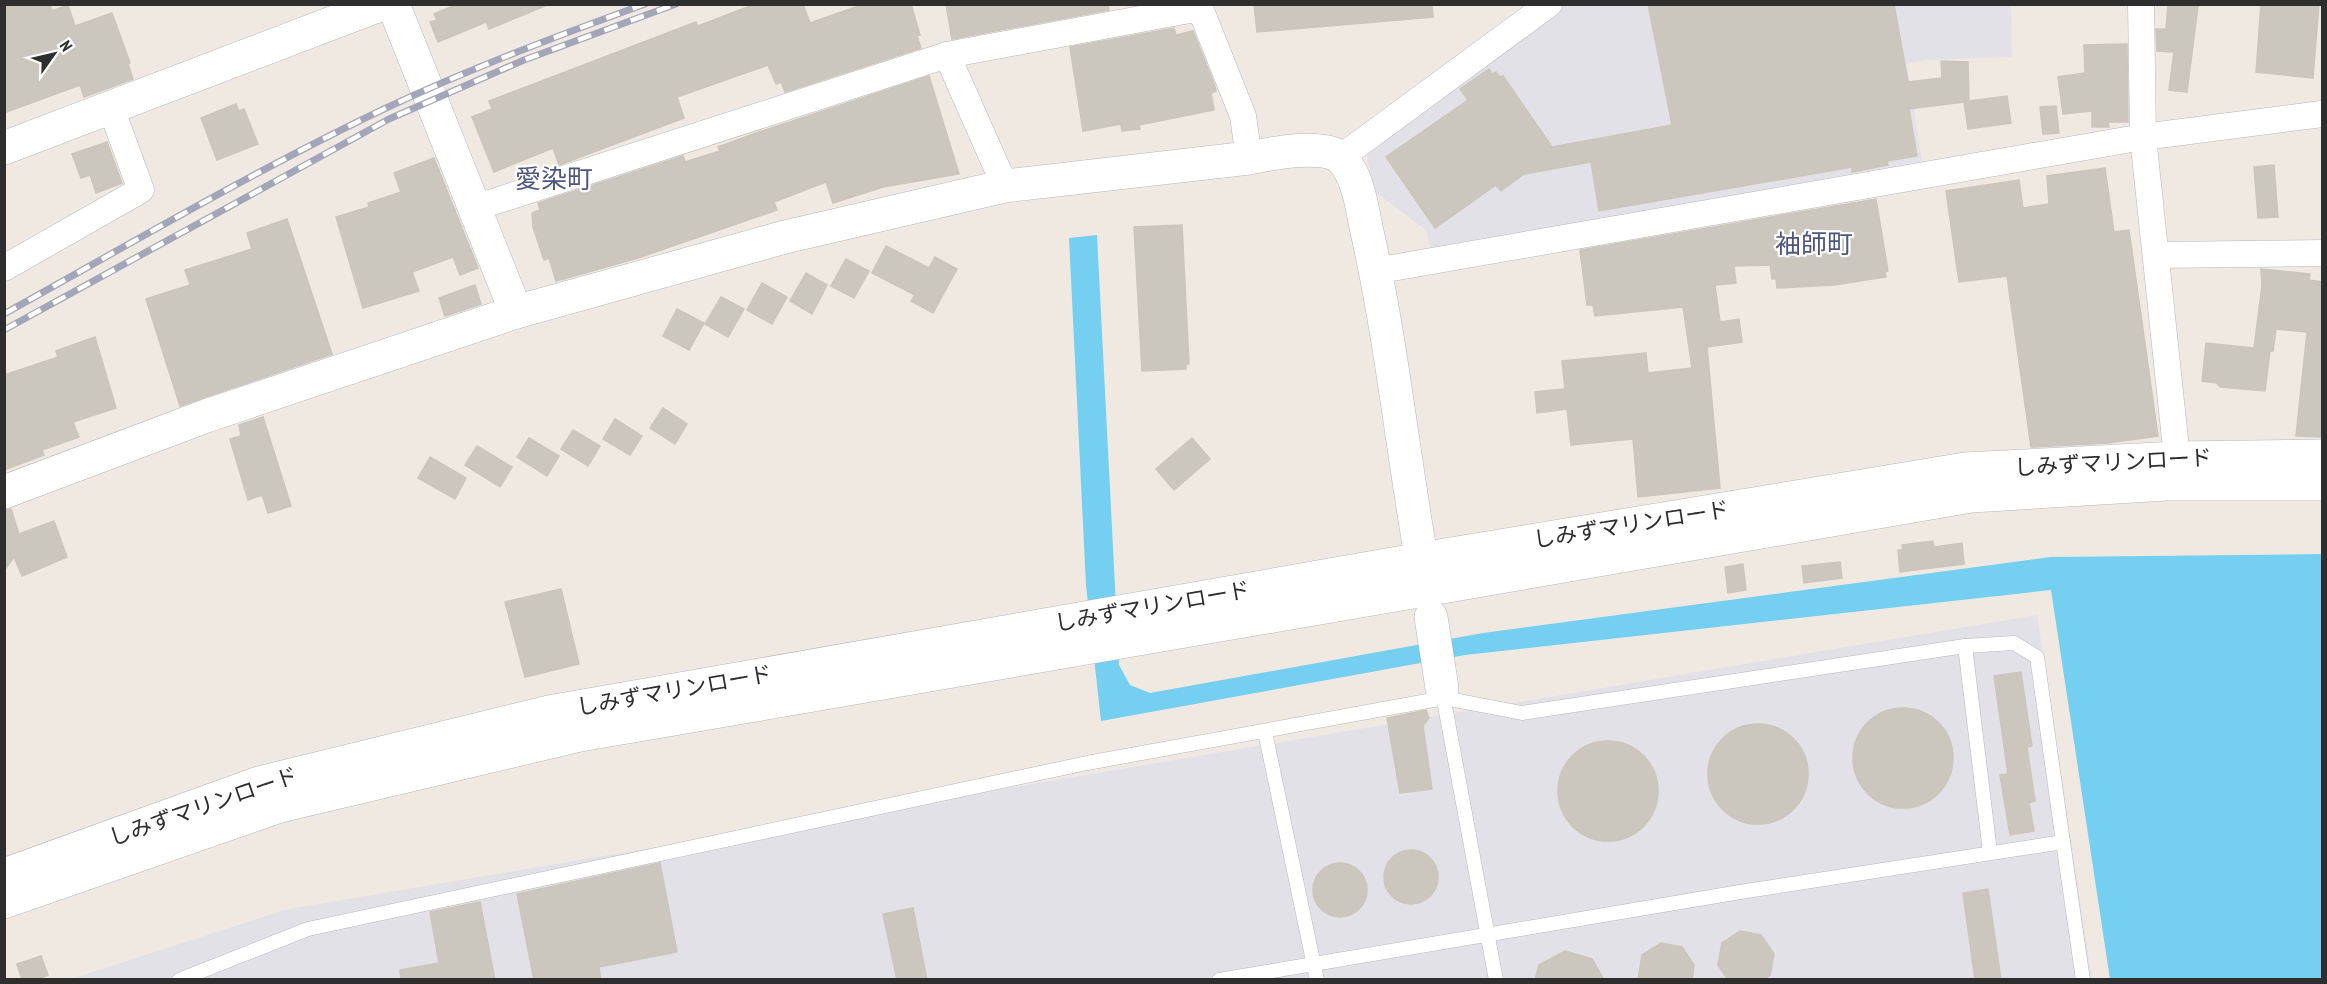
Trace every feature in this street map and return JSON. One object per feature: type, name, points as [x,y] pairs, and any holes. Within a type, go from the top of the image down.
[{"type":"street","points":[[4,148],[382,4]]},
{"type":"street","points":[[393,4],[516,312]]},
{"type":"street","points":[[1341,157],[1549,4]]},
{"type":"street","points":[[2141,4],[2143,137],[2177,458]]},
{"type":"street","points":[[474,208],[947,55],[1200,8],[1243,116],[1249,158]]},
{"type":"street","points":[[947,55],[1005,186]]},
{"type":"street","points":[[4,268],[141,190],[111,108]]},
{"type":"street","points":[[1376,271],[2143,137],[2322,114]]},
{"type":"street","points":[[4,492],[206,416],[516,312],[785,237],[1005,186],[1249,158],[1283,151],[1320,151],[1341,157],[1355,178],[1376,271],[1443,693]]},
{"type":"street","points":[[2156,255],[2322,253]]},
{"type":"street","name":"しみずマリンロード","points":[[4,902],[280,806],[569,737],[1136,624],[1421,559],[1965,469],[2177,458],[2322,456]]},
{"type":"street","name":"しみずマリンロード","points":[[1136,624],[1429,603],[1971,496],[2166,484],[2322,484]]},
{"type":"street","name":"しみずマリンロード","points":[[4,875],[259,783],[549,712],[1079,634]]},
{"type":"lane","points":[[179,980],[308,929],[1087,762],[1265,732],[1443,693],[1522,713],[1965,646],[2014,643],[2037,657],[2083,980]]},
{"type":"lane","points":[[1965,646],[1990,852]]},
{"type":"lane","points":[[1443,693],[1496,980]]},
{"type":"lane","points":[[1265,732],[1317,980]]},
{"type":"lane","points":[[1220,980],[1990,852],[2063,842]]},
{"type":"shaded area","points":[[1559,5],[2011,5],[2012,57],[1924,60],[1907,64],[1922,161],[1431,250],[1426,230],[1373,190],[1366,151]]},
{"type":"shaded area","points":[[2037,615],[2092,979],[68,980],[288,909]]},
{"type":"water","points":[[1097,235],[1119,665],[1130,685],[1150,693],[1483,633],[2051,557],[2322,554],[2322,979],[2110,979],[2051,590],[1465,655],[1101,721],[1086,585],[1069,238]]},
{"type":"building","points":[[4,4],[50,4],[52,11],[68,5],[75,26],[112,13],[130,63],[128,64],[133,79],[84,97],[80,85],[4,113]]},
{"type":"building","points":[[458,4],[545,4],[545,6],[489,29],[486,22],[438,42],[430,22],[437,20],[434,14]]},
{"type":"building","points":[[755,4],[803,4],[810,23],[864,4],[911,4],[920,35],[917,36],[921,48],[785,92],[781,82],[776,84],[768,65],[677,97],[684,118],[559,165],[553,148],[494,172],[472,117],[492,109],[489,101],[696,22],[698,26]]},
{"type":"building","points":[[946,4],[1108,4],[1109,10],[952,39]]},
{"type":"building","points":[[1254,4],[1432,4],[1433,17],[1257,32]]},
{"type":"building","points":[[1648,4],[1894,4],[1908,82],[1942,78],[1941,61],[1968,62],[1969,101],[2007,96],[2011,123],[1968,129],[1964,102],[1909,109],[1917,156],[1887,161],[1888,165],[1852,172],[1852,167],[1599,211],[1591,162],[1524,174],[1501,191],[1496,185],[1435,228],[1386,157],[1468,100],[1460,89],[1489,69],[1492,74],[1496,72],[1500,77],[1503,76],[1552,147],[1672,125]]},
{"type":"building","points":[[2261,4],[2319,4],[2313,78],[2256,72]]},
{"type":"building","points":[[2168,5],[2198,6],[2187,92],[2169,90],[2174,52],[2157,51],[2156,29],[2166,29]]},
{"type":"building","points":[[1174,28],[1176,35],[1193,31],[1215,86],[1216,91],[1211,93],[1214,110],[1139,125],[1140,129],[1122,131],[1121,124],[1083,131],[1070,47]]},
{"type":"building","points":[[2127,44],[2128,122],[2108,122],[2109,127],[2092,127],[2092,111],[2063,114],[2058,77],[2085,73],[2084,45]]},
{"type":"building","points":[[929,76],[959,174],[883,187],[833,203],[826,182],[774,202],[777,210],[638,258],[556,281],[549,258],[544,260],[533,227],[532,213],[540,210],[538,203],[683,156],[685,162],[720,151],[718,147],[756,133]]},
{"type":"building","points":[[236,104],[239,111],[244,109],[258,144],[217,160],[201,118]]},
{"type":"building","points":[[2056,106],[2059,133],[2043,134],[2040,107]]},
{"type":"building","points":[[107,142],[122,183],[96,193],[90,175],[81,178],[72,154]]},
{"type":"building","points":[[434,158],[478,268],[460,275],[453,257],[412,272],[419,291],[363,308],[336,217],[369,207],[368,203],[401,192],[394,173]]},
{"type":"building","points":[[2274,165],[2278,217],[2258,218],[2254,167]]},
{"type":"building","points":[[2105,168],[2114,232],[2129,230],[2158,436],[2108,443],[2031,447],[2007,276],[1959,282],[1946,191],[2019,180],[2023,208],[2049,204],[2047,176]]},
{"type":"building","points":[[1876,199],[1888,271],[1885,272],[1886,277],[1834,285],[1777,288],[1776,279],[1772,279],[1770,265],[1734,266],[1736,283],[1715,285],[1720,322],[1739,319],[1742,342],[1707,347],[1720,488],[1638,497],[1633,439],[1571,445],[1567,409],[1537,413],[1535,392],[1565,389],[1562,361],[1646,353],[1648,373],[1692,368],[1683,307],[1595,316],[1593,305],[1587,305],[1580,250]]},
{"type":"building","points":[[287,219],[332,354],[180,406],[146,299],[190,285],[185,270],[252,249],[247,233]]},
{"type":"building","points":[[1182,225],[1189,364],[1186,364],[1186,369],[1142,371],[1134,227]]},
{"type":"building","points":[[886,246],[929,268],[935,257],[957,269],[933,313],[911,301],[915,295],[872,273]]},
{"type":"building","points":[[846,259],[869,271],[854,298],[831,286]]},
{"type":"building","points":[[2261,269],[2310,274],[2309,280],[2322,282],[2322,437],[2296,436],[2307,332],[2276,329],[2273,351],[2270,351],[2265,391],[2220,387],[2217,383],[2202,381],[2206,343],[2254,348],[2262,285]]},
{"type":"building","points":[[806,273],[827,285],[812,314],[790,301]]},
{"type":"building","points":[[762,283],[787,297],[772,324],[747,310]]},
{"type":"building","points":[[475,285],[481,304],[445,316],[439,298]]},
{"type":"building","points":[[721,297],[744,309],[728,337],[705,324]]},
{"type":"building","points":[[677,309],[704,323],[689,350],[663,336]]},
{"type":"building","points":[[95,337],[116,408],[73,422],[79,437],[42,450],[44,455],[4,470],[4,375],[58,357],[56,351]]},
{"type":"building","points":[[663,408],[687,424],[675,444],[650,428]]},
{"type":"building","points":[[263,417],[291,506],[268,513],[262,495],[248,500],[230,439],[241,436],[239,425]]},
{"type":"building","points":[[615,419],[642,436],[630,455],[603,439]]},
{"type":"building","points":[[573,430],[600,446],[588,466],[561,449]]},
{"type":"building","points":[[529,438],[559,456],[547,476],[517,457]]},
{"type":"building","points":[[1192,438],[1210,459],[1174,490],[1156,469]]},
{"type":"building","points":[[477,446],[512,467],[500,487],[465,465]]},
{"type":"building","points":[[430,457],[466,478],[455,499],[418,478]]},
{"type":"building","points":[[11,509],[19,534],[54,521],[67,557],[22,576],[14,557],[4,571],[4,510]]},
{"type":"building","points":[[1933,541],[1934,547],[1962,543],[1964,564],[1900,572],[1898,550],[1903,550],[1902,545]]},
{"type":"building","points":[[1840,562],[1842,578],[1804,583],[1802,566]]},
{"type":"building","points":[[1743,564],[1746,590],[1728,593],[1725,567]]},
{"type":"building","points":[[561,589],[579,664],[525,677],[505,602]]},
{"type":"building","points":[[2021,672],[2032,746],[2027,747],[2035,801],[2029,803],[2034,831],[2010,835],[2000,775],[2008,774],[1994,676]]},
{"type":"building","points":[[1903,708],[1931,716],[1945,730],[1953,758],[1945,786],[1931,800],[1903,808],[1875,800],[1861,786],[1853,758],[1861,730],[1875,716]]},
{"type":"building","points":[[1426,710],[1429,718],[1423,726],[1432,789],[1400,793],[1387,718]]},
{"type":"building","points":[[1758,724],[1786,732],[1800,746],[1808,774],[1800,802],[1786,816],[1758,824],[1730,816],[1716,802],[1708,774],[1716,746],[1730,732]]},
{"type":"building","points":[[1608,741],[1636,749],[1650,763],[1658,791],[1650,819],[1636,833],[1608,841],[1580,833],[1566,819],[1558,791],[1566,763],[1580,749]]},
{"type":"building","points":[[1406,850],[1416,850],[1426,854],[1434,862],[1438,877],[1434,892],[1426,900],[1416,904],[1406,904],[1396,900],[1388,892],[1384,882],[1384,872],[1388,862],[1396,854]]},
{"type":"building","points":[[660,863],[677,952],[599,967],[601,980],[534,980],[517,894]]},
{"type":"building","points":[[1335,863],[1345,863],[1355,867],[1363,875],[1367,890],[1363,905],[1355,913],[1345,917],[1335,917],[1325,913],[1317,905],[1313,895],[1313,885],[1317,875],[1325,867]]},
{"type":"building","points":[[1988,889],[2001,980],[1975,980],[1963,893]]},
{"type":"building","points":[[480,902],[495,980],[401,980],[400,970],[439,963],[430,912]]},
{"type":"building","points":[[913,908],[927,980],[897,980],[883,914]]},
{"type":"building","points":[[1740,931],[1761,935],[1774,954],[1770,975],[1763,980],[1728,980],[1718,965],[1722,943]]},
{"type":"building","points":[[1661,943],[1682,947],[1694,965],[1692,980],[1638,980],[1642,955]]},
{"type":"building","points":[[1565,951],[1592,959],[1604,980],[1535,980],[1539,965]]},
{"type":"building","points":[[41,956],[48,975],[36,980],[22,980],[17,964]]},
{"type":"railway","points":[[4,314],[240,183],[384,109],[448,80],[645,4]]},
{"type":"railway","points":[[4,330],[389,119],[524,60],[676,4]]},
{"type":"district","name":"愛染町","points":[[554,178]]},
{"type":"district","name":"袖師町","points":[[1814,243]]}]
